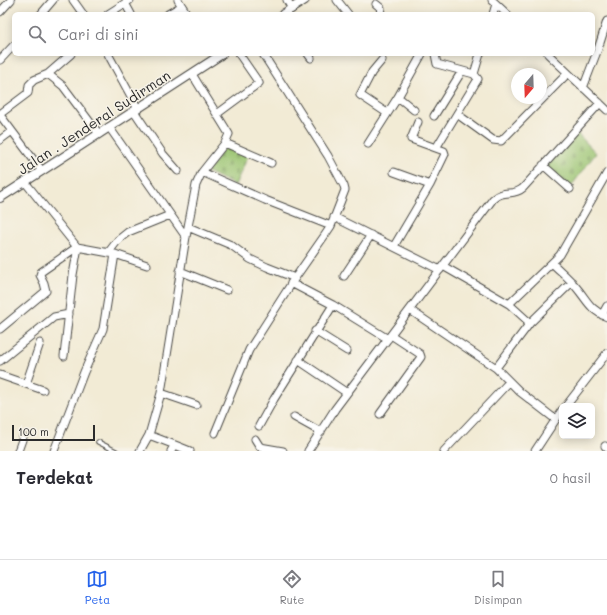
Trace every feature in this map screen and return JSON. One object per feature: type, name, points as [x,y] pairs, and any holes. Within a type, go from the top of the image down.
[{"type":"street","points":[[0,12],[12,0]]},
{"type":"street","points":[[43,12],[53,0]]},
{"type":"street","points":[[73,0],[82,12]]},
{"type":"street","points":[[287,0],[292,9]]},
{"type":"street","points":[[287,12],[305,0]]},
{"type":"street","points":[[338,0],[347,12]]},
{"type":"street","points":[[111,12],[128,1],[131,12]]},
{"type":"street","points":[[493,12],[494,2]]},
{"type":"street","points":[[494,2],[504,12]]},
{"type":"street","points":[[170,12],[180,3],[186,12]]},
{"type":"street","points":[[376,4],[381,8],[380,12]]},
{"type":"street","points":[[583,88],[607,21]]},
{"type":"street","points":[[0,60],[12,47]]},
{"type":"street","points":[[42,171],[0,114],[28,93],[29,85],[34,80],[48,74],[69,56]]},
{"type":"street","points":[[109,56],[136,110],[156,143],[178,171]]},
{"type":"street","name":"Jalan . Jenderal Sudirman","points":[[0,198],[192,74],[217,56]]},
{"type":"street","points":[[217,114],[259,84],[240,56]]},
{"type":"street","points":[[215,433],[248,350],[331,226],[345,190],[328,156],[264,56]]},
{"type":"street","points":[[368,144],[398,97],[421,56]]},
{"type":"street","points":[[435,56],[437,64],[474,74],[478,78],[436,148]]},
{"type":"street","points":[[474,74],[479,56]]},
{"type":"street","points":[[550,56],[607,110]]},
{"type":"street","points":[[382,60],[372,72],[360,94],[387,113]]},
{"type":"street","points":[[434,116],[462,71]]},
{"type":"street","points":[[457,114],[493,140],[501,140],[568,73]]},
{"type":"street","points":[[48,74],[63,86],[99,134]]},
{"type":"street","points":[[140,451],[149,435],[161,393],[180,271],[196,185],[202,172],[225,142],[229,134],[192,74]]},
{"type":"street","points":[[398,97],[414,110]]},
{"type":"street","points":[[308,451],[347,393],[493,199],[501,193],[520,191],[600,103]]},
{"type":"street","points":[[394,246],[430,185],[445,154],[444,151],[411,139],[418,122]]},
{"type":"street","points":[[110,127],[186,237]]},
{"type":"street","points":[[0,140],[12,131]]},
{"type":"street","points":[[225,142],[271,163]]},
{"type":"street","points":[[543,165],[570,189]]},
{"type":"street","points":[[202,172],[265,200],[331,226]]},
{"type":"street","points":[[394,172],[430,185]]},
{"type":"street","points":[[509,304],[560,255],[607,173]]},
{"type":"street","points":[[25,182],[77,247],[112,254],[147,265]]},
{"type":"street","points":[[54,451],[84,372],[103,329],[112,254],[118,240],[128,232],[170,214]]},
{"type":"street","points":[[334,217],[441,268],[509,304],[530,323]]},
{"type":"street","points":[[188,227],[231,245],[250,258],[420,354],[421,357],[380,414]]},
{"type":"street","points":[[344,276],[371,235]]},
{"type":"street","points":[[64,356],[77,247]]},
{"type":"street","points":[[0,329],[46,292],[47,289],[40,275],[41,272],[77,247]]},
{"type":"street","points":[[552,263],[572,282],[589,306],[605,316],[607,306]]},
{"type":"street","points":[[180,271],[227,290]]},
{"type":"street","points":[[496,368],[530,323],[572,282]]},
{"type":"street","points":[[259,426],[274,398],[333,305]]},
{"type":"street","points":[[410,310],[496,368],[510,382],[555,419]]},
{"type":"street","points":[[0,360],[54,317],[69,314]]},
{"type":"street","points":[[315,332],[347,351]]},
{"type":"street","points":[[26,384],[40,343]]},
{"type":"street","points":[[568,403],[607,353]]},
{"type":"street","points":[[298,360],[347,393]]},
{"type":"street","points":[[0,375],[43,390]]},
{"type":"street","points":[[444,451],[510,382]]},
{"type":"street","points":[[161,393],[196,405]]},
{"type":"street","points":[[535,451],[559,414]]},
{"type":"street","points":[[294,417],[321,432]]},
{"type":"street","points":[[149,435],[173,448],[190,451]]},
{"type":"street","points":[[18,451],[23,437]]},
{"type":"street","points":[[255,439],[260,447],[283,451]]},
{"type":"lane","points":[[98,442],[116,451]]},
{"type":"green space","points":[[576,132],[596,153],[569,189],[546,167]]},
{"type":"green space","points":[[226,145],[248,156],[235,185],[207,172]]}]
